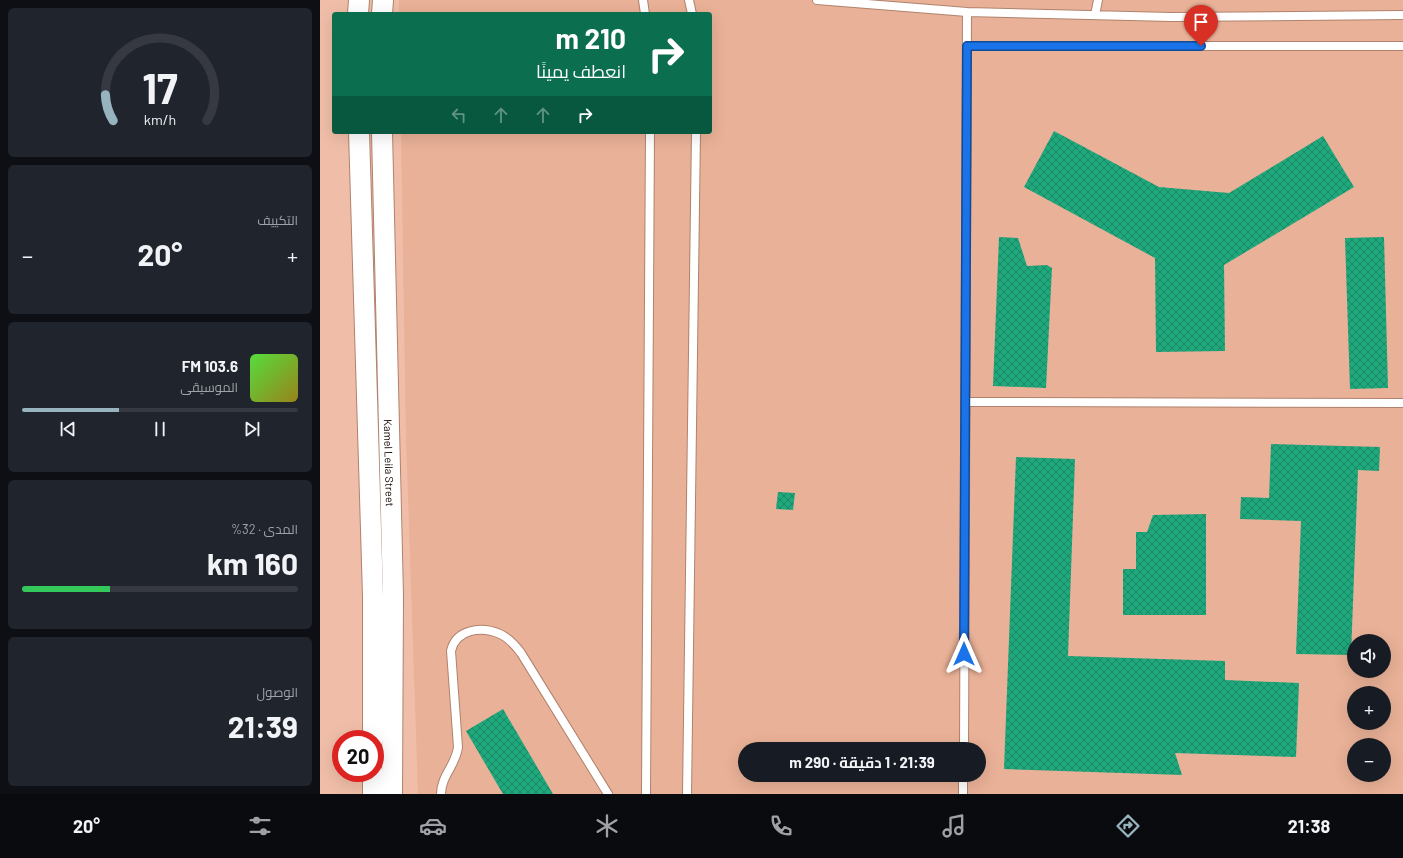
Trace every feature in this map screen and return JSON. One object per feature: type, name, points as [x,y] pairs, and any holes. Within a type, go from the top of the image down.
[{"type":"street","points":[[358,12],[359,0]]},
{"type":"street","points":[[382,12],[383,0]]},
{"type":"street","name":"Kamel Leila Street","points":[[359,134],[373,596],[373,730]]},
{"type":"street","name":"Kamel Leila Street","points":[[382,134],[393,596],[392,794]]},
{"type":"street","points":[[373,782],[373,794]]},
{"type":"lane","points":[[643,0],[645,12]]},
{"type":"lane","points":[[689,0],[692,12]]},
{"type":"lane","points":[[817,0],[967,12],[1179,17],[1403,15]]},
{"type":"lane","points":[[1095,15],[1098,0]]},
{"type":"lane","points":[[964,742],[967,12]]},
{"type":"lane","points":[[967,46],[1403,46]]},
{"type":"lane","points":[[646,794],[650,134]]},
{"type":"lane","points":[[688,794],[696,134]]},
{"type":"lane","points":[[965,402],[1403,403]]},
{"type":"lane","points":[[441,794],[443,780],[455,761],[458,747],[451,650],[453,642],[458,636],[465,632],[473,631],[500,634],[508,639],[521,653],[608,794]]},
{"type":"lane","points":[[963,782],[963,794]]},
{"type":"shaded area","points":[[399,0],[1403,0],[1403,794],[418,794],[406,438],[401,134],[712,134],[712,12],[399,12]]},
{"type":"building","points":[[1054,131],[1159,187],[1229,193],[1323,136],[1354,187],[1224,265],[1225,351],[1156,352],[1155,258],[1024,187]]},
{"type":"building","points":[[999,237],[1018,238],[1027,266],[1047,265],[1052,268],[1046,388],[993,386]]},
{"type":"building","points":[[1384,237],[1388,388],[1350,389],[1345,238]]},
{"type":"building","points":[[1271,444],[1380,447],[1379,471],[1358,470],[1352,634],[1347,634],[1347,655],[1296,654],[1301,521],[1240,519],[1241,497],[1269,498]]},
{"type":"building","points":[[1016,457],[1075,459],[1068,656],[1225,661],[1225,680],[1299,683],[1296,757],[1175,753],[1182,775],[1004,769]]},
{"type":"building","points":[[778,492],[795,493],[793,510],[776,509]]},
{"type":"building","points":[[1206,514],[1206,615],[1123,615],[1123,569],[1136,569],[1136,532],[1147,532],[1153,515]]},
{"type":"building","points":[[503,709],[553,794],[503,794],[466,731]]},
{"type":"route","points":[[964,654],[967,46],[1201,46]]}]
